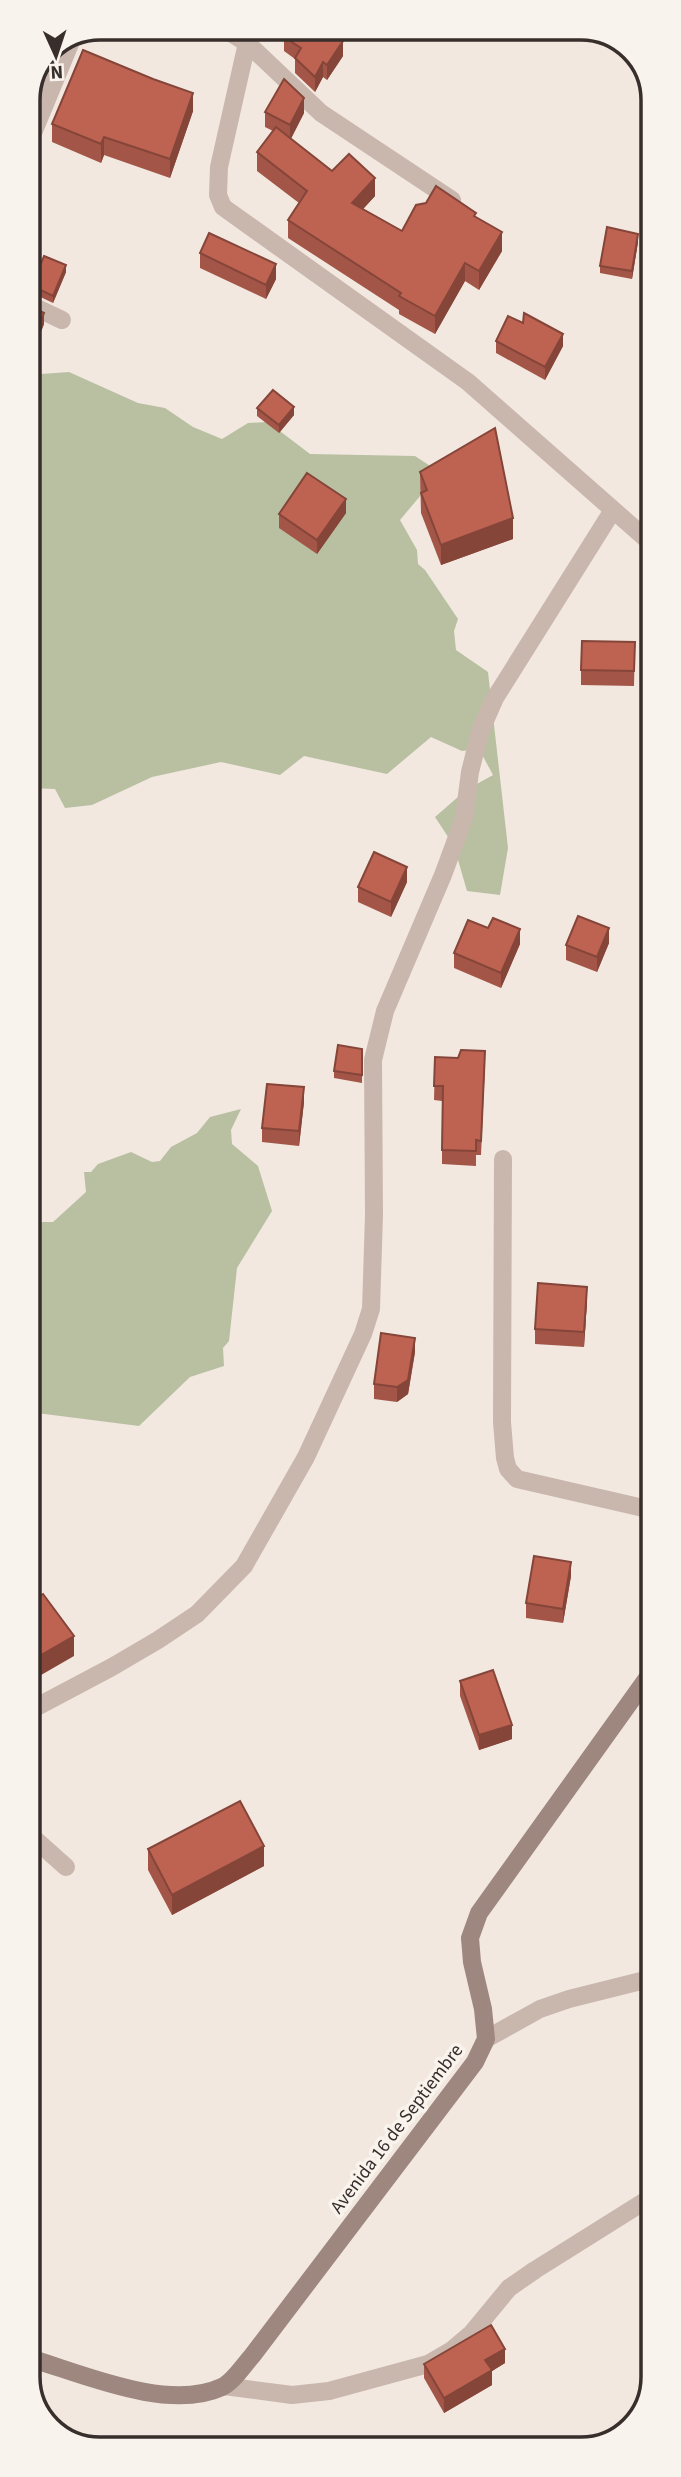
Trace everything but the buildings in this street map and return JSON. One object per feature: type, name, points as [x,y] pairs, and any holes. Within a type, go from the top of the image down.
[{"type":"street","points":[[242,40],[321,113],[469,212]]},
{"type":"street","points":[[247,43],[219,167],[218,195],[223,207],[468,382],[641,534]]},
{"type":"street","points":[[40,116],[68,49]]},
{"type":"street","points":[[40,310],[62,320]]},
{"type":"street","points":[[40,1705],[158,1640],[197,1614],[244,1566],[306,1457],[363,1334],[371,1309],[373,1060],[384,1011],[456,841],[464,818],[470,772],[480,732],[495,698],[613,510]]},
{"type":"street","points":[[503,1159],[502,1396],[508,1469],[517,1479],[641,1507]]},
{"type":"street","name":"Avenida 16 de Septiembre","points":[[224,2386],[252,2356],[475,2063],[486,2039],[470,1938],[479,1913],[641,1687]]},
{"type":"street","points":[[40,1843],[66,1867]]},
{"type":"street","points":[[486,2039],[540,2008],[641,1982]]},
{"type":"street","points":[[40,2361],[155,2395],[190,2396],[224,2386],[292,2395],[329,2391],[428,2364],[452,2350],[471,2334],[509,2288],[641,2204]]},
{"type":"green space","points":[[40,372],[41,374],[69,372],[138,403],[165,408],[193,427],[222,439],[248,423],[268,422],[310,454],[415,456],[447,477],[426,489],[400,520],[417,550],[418,564],[425,570],[458,619],[454,631],[456,650],[488,672],[508,848],[500,895],[467,891],[454,846],[435,817],[466,790],[493,775],[479,749],[462,751],[431,737],[387,774],[304,756],[280,775],[221,762],[152,777],[92,805],[65,808],[55,789],[40,788]]},
{"type":"green space","points":[[241,1109],[231,1130],[232,1144],[258,1166],[272,1211],[237,1268],[229,1341],[223,1348],[224,1366],[190,1377],[139,1426],[40,1413],[40,1222],[53,1222],[86,1192],[84,1172],[91,1172],[98,1164],[131,1152],[152,1162],[160,1161],[171,1147],[197,1133],[210,1117]]}]
